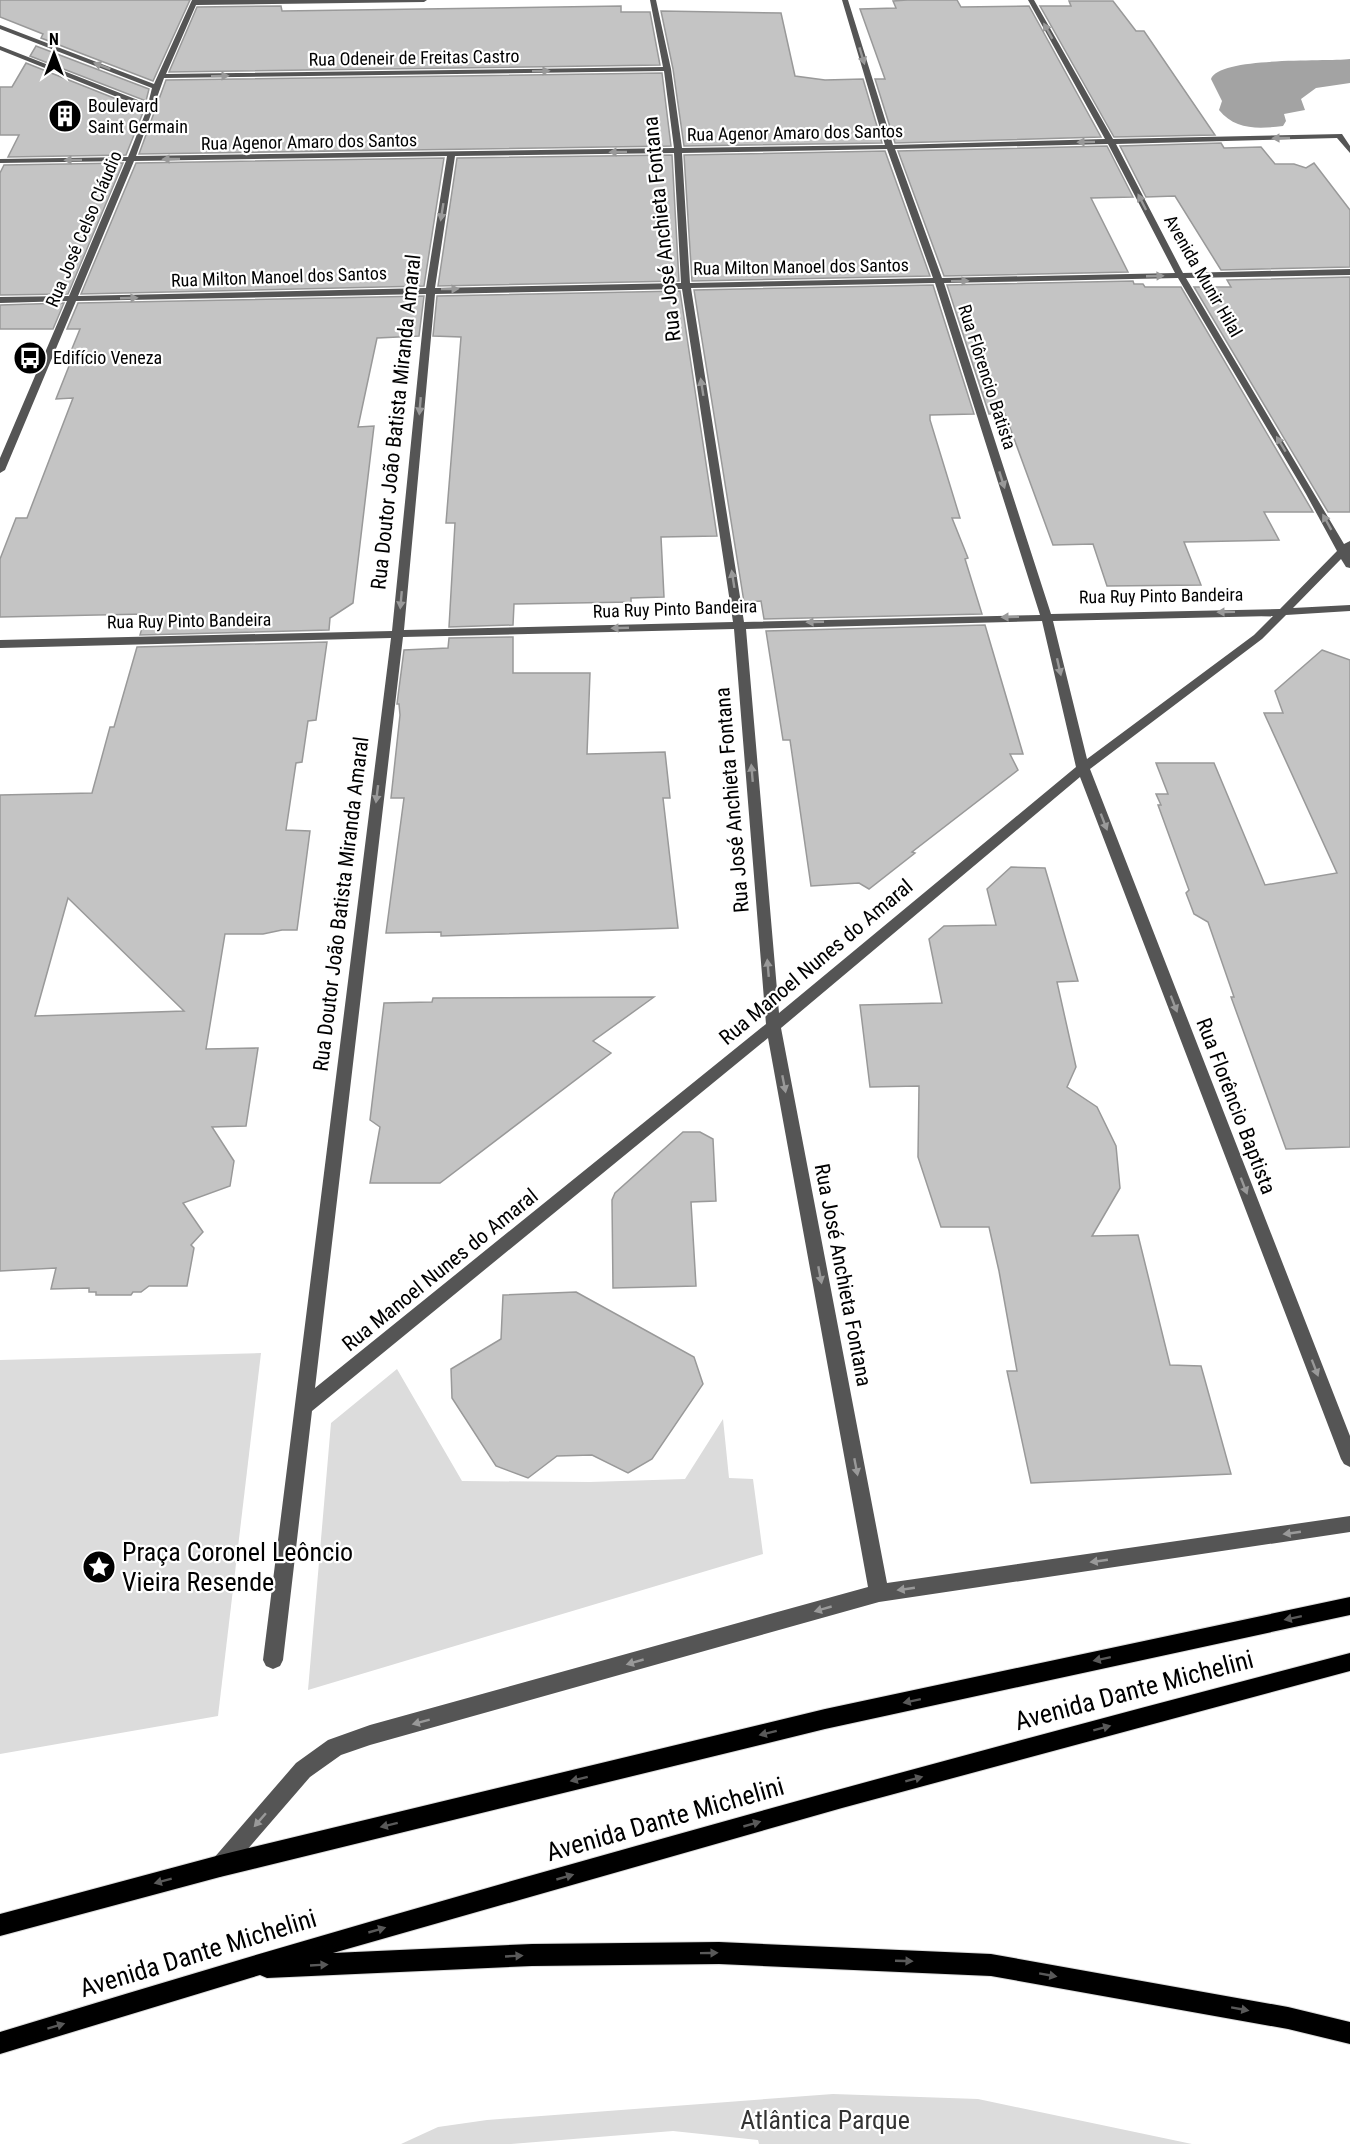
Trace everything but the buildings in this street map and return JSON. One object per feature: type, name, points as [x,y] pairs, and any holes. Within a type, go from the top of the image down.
[{"type":"main road","name":"Avenida Dante Michelini","points":[[0,1925],[220,1866],[825,1719],[1350,1606]]},
{"type":"main road","name":"Avenida Dante Michelini","points":[[0,2043],[240,1968],[857,1794],[1350,1662]]},
{"type":"main road","points":[[240,1968],[532,1955],[718,1953],[991,1965],[1288,2018],[1350,2033]]},
{"type":"street","points":[[194,1],[424,0]]},
{"type":"street","name":"Rua José Anchieta Fontana","points":[[652,0],[668,69],[678,151],[686,286],[740,625],[773,1026],[879,1593]]},
{"type":"street","name":"Rua Flôrencio Batista","points":[[845,0],[890,147],[938,281],[1046,617],[1083,768]]},
{"type":"street","name":"Avenida Munir Hilal","points":[[1031,0],[1110,142],[1180,275],[1346,547],[1350,565]]},
{"type":"street","name":"Rua José Celso Cláudio","points":[[0,470],[131,160],[151,108],[156,87],[194,1]]},
{"type":"street","points":[[0,27],[156,87]]},
{"type":"street","points":[[0,48],[151,108]]},
{"type":"street","name":"Rua Odeneir de Freitas Castro","points":[[161,76],[668,69]]},
{"type":"street","points":[[82,82],[130,90],[156,87]]},
{"type":"street","name":"Rua Agenor Amaro dos Santos","points":[[0,161],[678,151],[1339,136],[1350,151]]},
{"type":"street","name":"Rua Doutor João Batista Miranda Amaral","points":[[273,1660],[397,635],[431,290],[451,155]]},
{"type":"street","name":"Rua Milton Manoel dos Santos","points":[[0,300],[1350,272]]},
{"type":"street","name":"Rua Manoel Nunes do Amaral","points":[[303,1408],[773,1026],[1083,768],[1258,637],[1346,547]]},
{"type":"street","name":"Rua Ruy Pinto Bandeira","points":[[0,644],[1284,612],[1350,608]]},
{"type":"street","name":"Rua Florêncio Baptista","points":[[1083,768],[1350,1459]]},
{"type":"street","points":[[220,1866],[303,1770],[335,1747],[370,1735],[879,1593],[1350,1524]]},
{"type":"green space","points":[[261,1353],[218,1716],[0,1754],[0,1360]]},
{"type":"green space","points":[[397,1369],[462,1481],[590,1482],[685,1479],[723,1419],[729,1478],[753,1479],[763,1554],[308,1690],[331,1423]]},
{"type":"green space","name":"Atlântica Parque","points":[[833,2094],[978,2099],[1192,2144],[759,2144],[758,2140],[673,2131],[511,2144],[401,2144],[438,2127],[487,2120]]},
{"type":"shaded area","points":[[1350,59],[1350,83],[1316,88],[1301,99],[1305,110],[1284,114],[1286,121],[1283,126],[1256,128],[1240,125],[1225,117],[1219,110],[1222,101],[1211,79],[1218,72],[1252,63]]},
{"type":"place","name":"Boulevard Saint Germain","points":[[65,116]]},
{"type":"place","name":"Edifício Veneza","points":[[30,358]]},
{"type":"place","name":"Praça Coronel Leôncio Vieira Resende","points":[[99,1567]]}]
